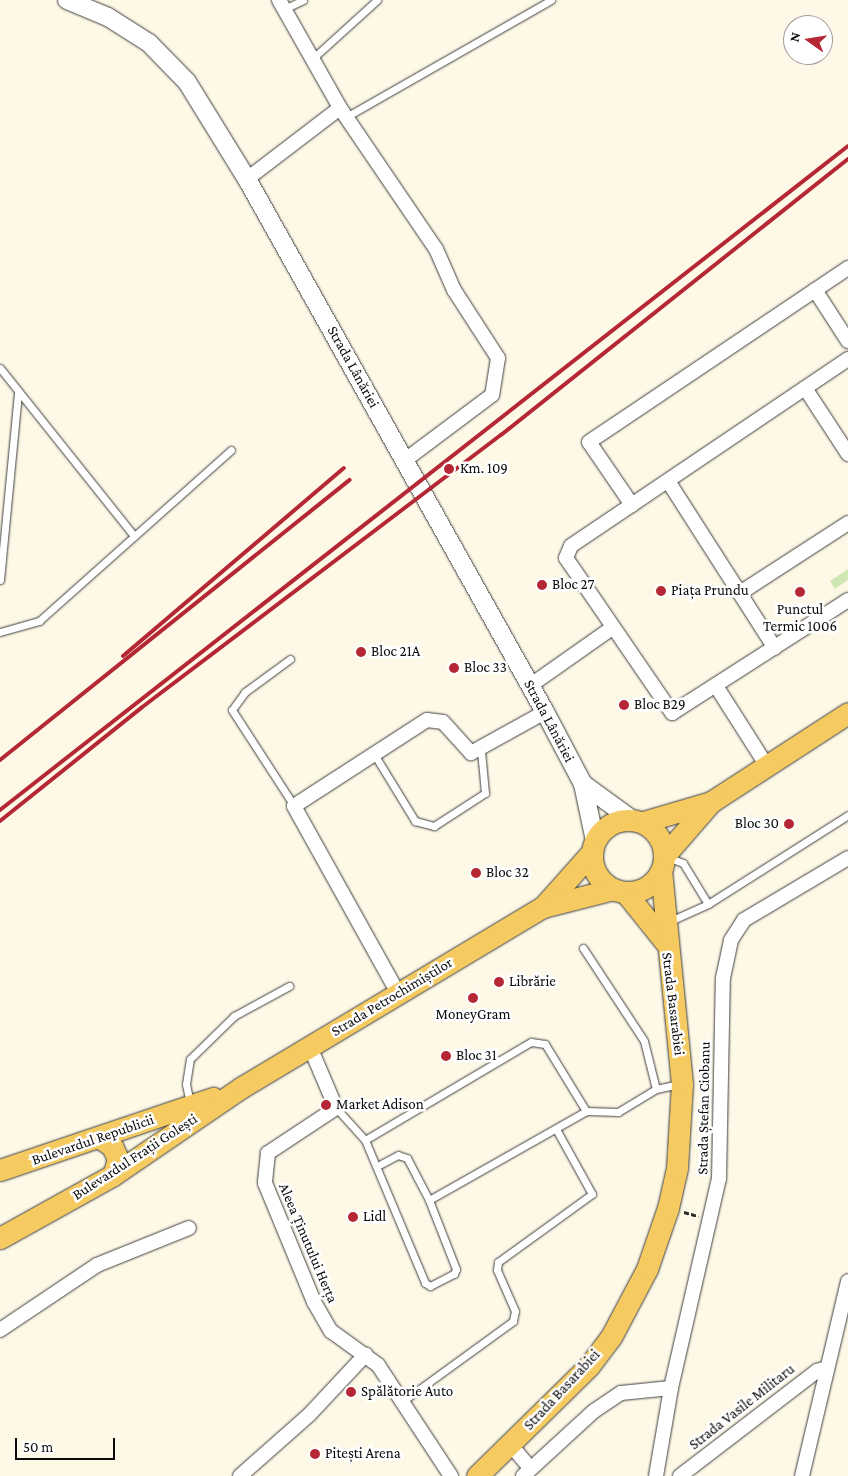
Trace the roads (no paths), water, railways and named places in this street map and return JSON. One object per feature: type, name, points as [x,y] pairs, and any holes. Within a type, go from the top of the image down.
[{"type":"main road","points":[[711,802],[646,887],[619,890],[597,874],[594,846],[610,824],[637,821],[711,802],[848,713]]},
{"type":"main road","points":[[637,821],[659,836],[663,863]]},
{"type":"main road","name":"Strada Petrochimiștilor","points":[[242,1087],[542,907],[594,846]]},
{"type":"main road","name":"Strada Basarabiei","points":[[477,1476],[589,1366],[626,1313],[643,1277],[677,1168],[682,1084],[665,933],[663,863]]},
{"type":"main road","name":"Strada Petrochimiștilor","points":[[542,907],[619,890]]},
{"type":"main road","name":"Strada Basarabiei","points":[[619,890],[665,933]]},
{"type":"main road","name":"Bulevardul Republicii","points":[[0,1170],[100,1138],[242,1087]]},
{"type":"main road","name":"Bulevardul Frații Golești","points":[[0,1238],[113,1175],[242,1087]]},
{"type":"main road","points":[[100,1138],[112,1146],[118,1159],[113,1175]]},
{"type":"street","name":"Strada Lânăriei","points":[[67,0],[108,17],[149,43],[187,82],[247,179],[531,685],[583,784]]},
{"type":"street","points":[[282,5],[343,113],[436,249],[454,290],[498,358],[492,395],[405,460]]},
{"type":"street","points":[[247,179],[343,113]]},
{"type":"street","points":[[632,505],[589,442],[848,268]]},
{"type":"street","points":[[815,290],[848,341]]},
{"type":"street","points":[[848,359],[668,480],[566,552],[612,628],[672,713],[848,600]]},
{"type":"street","points":[[805,388],[848,454]]},
{"type":"street","points":[[668,480],[775,648]]},
{"type":"street","points":[[740,593],[848,522]]},
{"type":"street","points":[[531,685],[612,628]]},
{"type":"street","points":[[716,686],[767,766]]},
{"type":"street","points":[[398,994],[294,806],[434,718],[443,722],[464,750],[481,751],[545,712]]},
{"type":"street","points":[[583,784],[637,821]]},
{"type":"street","points":[[583,784],[594,846]]},
{"type":"street","name":"Strada Ștefan Ciobanu","points":[[656,1476],[671,1388],[719,1179],[723,978],[731,940],[744,920],[848,858]]},
{"type":"street","points":[[310,1046],[336,1108]]},
{"type":"street","name":"Aleea Ținutului Herța","points":[[336,1108],[268,1153],[265,1183],[314,1302],[331,1331],[366,1354],[403,1401],[451,1476]]},
{"type":"street","points":[[0,1330],[97,1265],[189,1228]]},
{"type":"street","points":[[802,1476],[847,1288]]},
{"type":"street","points":[[240,1476],[314,1410],[366,1354]]},
{"type":"street","name":"Strada Vasile Militaru","points":[[680,1476],[816,1371],[827,1368]]},
{"type":"street","points":[[510,1444],[526,1472],[594,1411],[621,1393],[671,1388]]},
{"type":"lane","points":[[282,5],[302,0]]},
{"type":"lane","points":[[312,59],[378,0]]},
{"type":"lane","points":[[343,113],[551,0]]},
{"type":"lane","points":[[0,368],[134,536]]},
{"type":"lane","points":[[0,580],[18,392]]},
{"type":"lane","points":[[0,632],[15,631],[39,620],[231,450]]},
{"type":"lane","points":[[290,659],[245,692],[232,710],[294,806]]},
{"type":"lane","points":[[374,754],[415,821],[434,826],[485,793],[481,751]]},
{"type":"lane","points":[[665,933],[848,815]]},
{"type":"lane","points":[[663,863],[683,863],[708,904]]},
{"type":"lane","points":[[583,948],[644,1041],[656,1089]]},
{"type":"lane","points":[[191,1106],[186,1084],[190,1059],[234,1016],[289,986]]},
{"type":"lane","points":[[365,1140],[530,1042],[545,1044],[586,1111]]},
{"type":"lane","points":[[429,1200],[586,1111],[618,1112],[656,1089],[682,1084]]},
{"type":"lane","points":[[336,1108],[365,1140],[430,1286],[456,1269],[429,1200],[404,1155],[377,1166]]},
{"type":"lane","points":[[403,1401],[513,1321],[515,1311],[497,1270],[498,1262],[592,1194],[556,1129]]},
{"type":"railway","points":[[0,810],[848,146]]},
{"type":"railway","points":[[0,821],[141,708],[501,435],[848,159]]},
{"type":"railway","points":[[123,656],[344,468]]},
{"type":"railway","points":[[0,760],[350,480]]},
{"type":"place","name":"Km. 109","points":[[449,469]]},
{"type":"place","name":"Bloc 27","points":[[542,585]]},
{"type":"place","name":"Piața Prundu","points":[[661,591]]},
{"type":"place","name":"Punctul Termic 1006","points":[[800,592]]},
{"type":"place","name":"Bloc 21A","points":[[361,652]]},
{"type":"place","name":"Bloc 33","points":[[454,668]]},
{"type":"place","name":"Bloc B29","points":[[624,705]]},
{"type":"place","name":"Bloc 30","points":[[789,824]]},
{"type":"place","name":"Bloc 32","points":[[476,873]]},
{"type":"place","name":"Librărie","points":[[499,982]]},
{"type":"place","name":"MoneyGram","points":[[473,998]]},
{"type":"place","name":"Bloc 31","points":[[446,1056]]},
{"type":"place","name":"Market Adison","points":[[326,1105]]},
{"type":"place","name":"Lidl","points":[[353,1217]]},
{"type":"place","name":"Spălătorie Auto","points":[[351,1392]]},
{"type":"place","name":"Pitești Arena","points":[[315,1454]]}]
